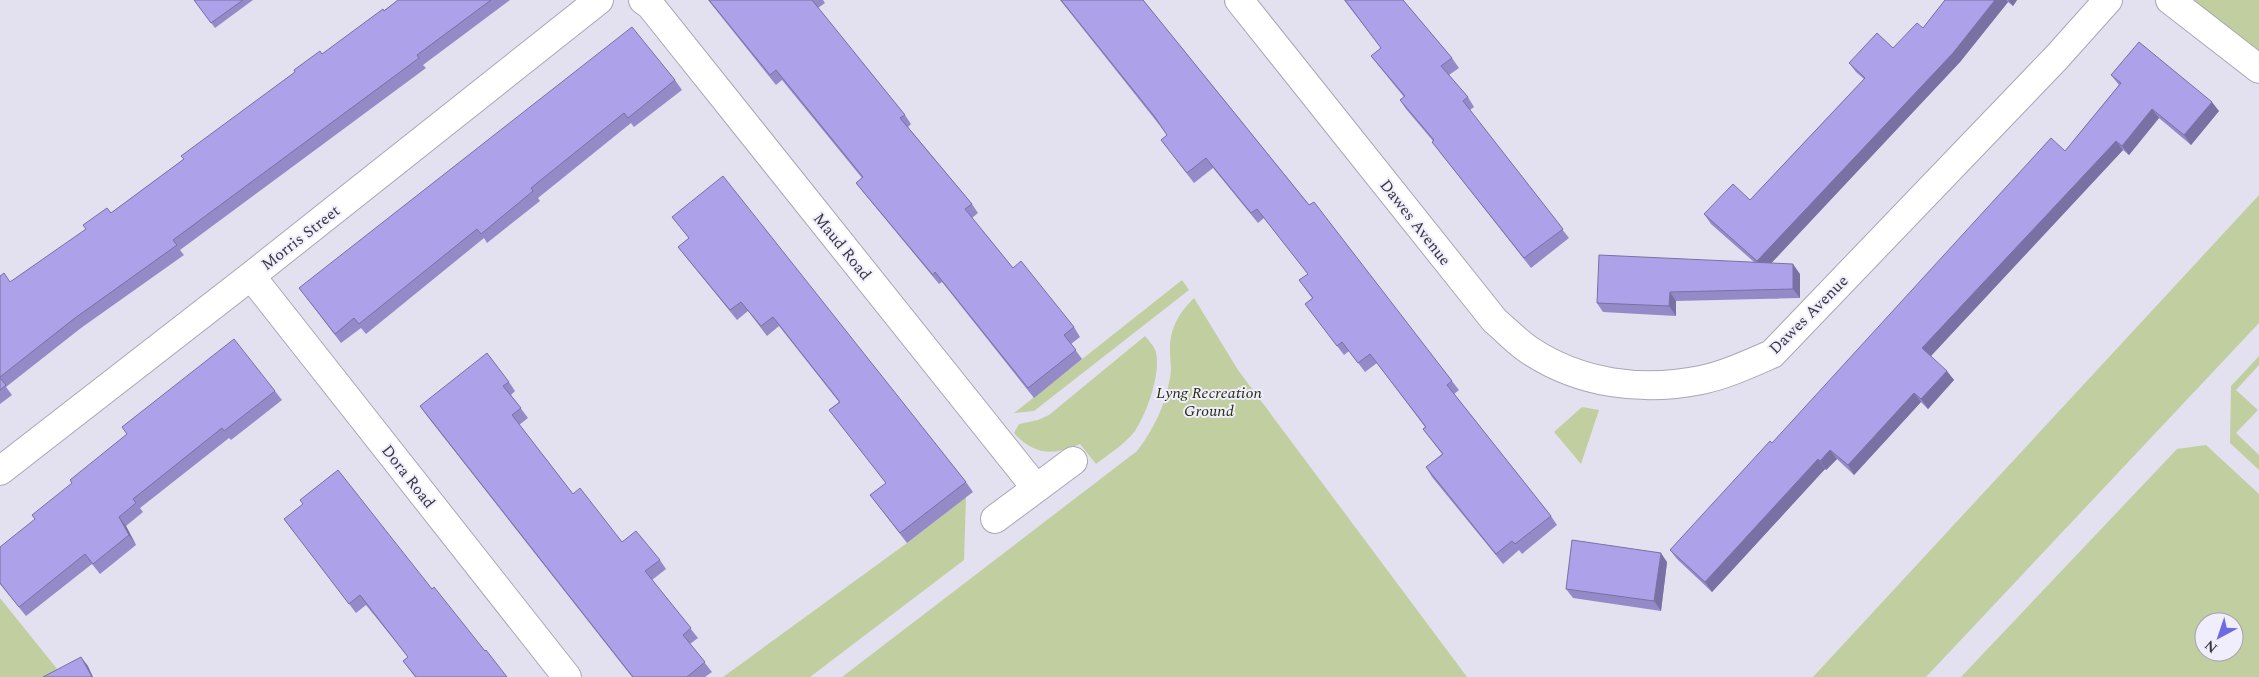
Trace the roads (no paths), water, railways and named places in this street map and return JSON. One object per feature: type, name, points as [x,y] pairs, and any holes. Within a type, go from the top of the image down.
[{"type":"street","name":"Morris Street","points":[[0,471],[251,276],[599,0]]},
{"type":"street","name":"Dawes Avenue","points":[[1239,0],[1495,321],[1529,350],[1575,374],[1619,384],[1663,386],[1702,380],[1737,369],[1772,354],[2057,57],[2108,0]]},
{"type":"street","points":[[2170,0],[2259,69]]},
{"type":"street","name":"Maud Road","points":[[647,2],[1036,488]]},
{"type":"street","name":"Dora Road","points":[[251,276],[566,677]]},
{"type":"street","points":[[995,519],[1073,461]]},
{"type":"park label","name":"Lyng Recreation Ground","points":[[1209,401]]}]
